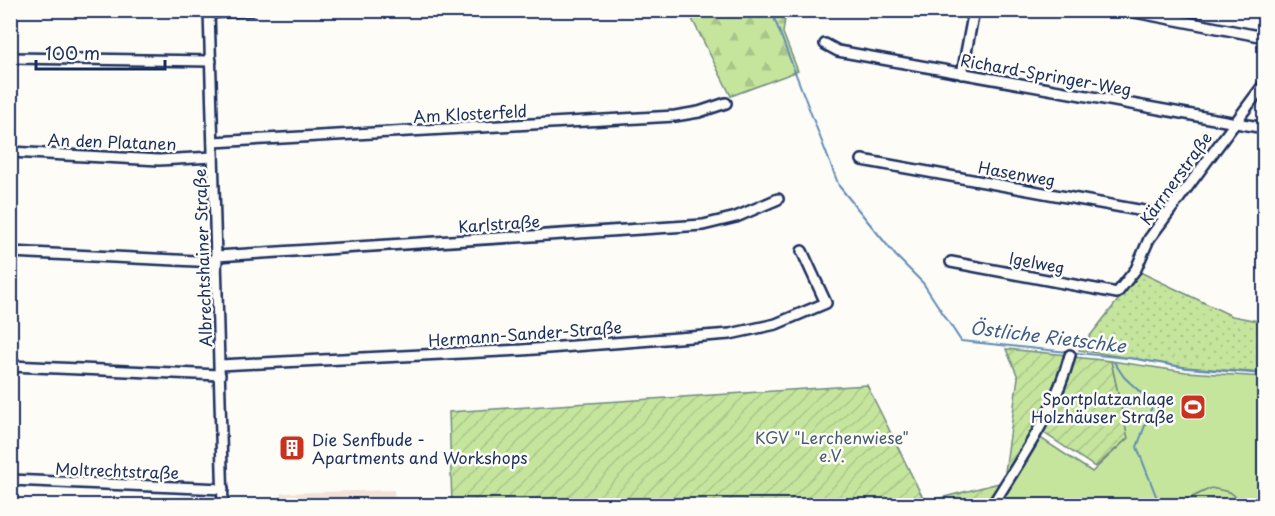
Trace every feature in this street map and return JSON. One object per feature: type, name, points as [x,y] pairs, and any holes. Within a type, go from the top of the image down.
[{"type":"street","points":[[209,12],[252,10]]},
{"type":"street","points":[[962,74],[974,10]]},
{"type":"street","points":[[1124,10],[1264,37]]},
{"type":"street","name":"Albrechtshainer Straße","points":[[209,12],[223,506]]},
{"type":"street","name":"Richard-Springer-Weg","points":[[825,44],[838,51],[1264,128]]},
{"type":"street","points":[[10,58],[211,61]]},
{"type":"street","name":"Kärrnerstraße","points":[[1117,293],[1131,278],[1138,266],[1141,254],[1166,215],[1264,84]]},
{"type":"street","name":"Am Klosterfeld","points":[[213,142],[675,116],[699,112],[726,103]]},
{"type":"street","name":"An den Platanen","points":[[10,152],[159,160],[213,157]]},
{"type":"street","name":"Hasenweg","points":[[862,160],[1166,215]]},
{"type":"street","name":"Karlstraße","points":[[10,252],[217,259],[703,225],[736,217],[778,199]]},
{"type":"street","name":"Hermann-Sander-Straße","points":[[10,366],[220,370],[730,334],[776,324],[826,303],[802,251]]},
{"type":"street","name":"Igelweg","points":[[951,262],[1117,293]]},
{"type":"street","points":[[992,506],[1037,432],[1064,378],[1070,355]]},
{"type":"street","name":"Moltrechtstraße","points":[[10,480],[223,489]]},
{"type":"shaded area","points":[[394,490],[395,505],[279,505],[281,493]]},
{"type":"green space","points":[[688,11],[786,11],[783,33],[798,71],[731,96]]},
{"type":"green space","points":[[1140,272],[1232,316],[1264,322],[1264,373],[1185,367],[1079,350]]},
{"type":"green space","points":[[1006,349],[1067,355],[1048,403],[1004,479],[1018,377]]},
{"type":"green space","points":[[1073,357],[1111,361],[1128,438],[1095,467],[1041,431],[1071,372]]},
{"type":"green space","name":"Sportplatzanlage Holzhäuser Straße","points":[[1111,361],[1186,372],[1264,377],[1264,505],[1246,505],[1230,492],[1211,488],[1175,505],[996,506],[1039,437],[1092,472],[1128,438]]},
{"type":"green space","name":"KGV \"Lerchenwiese\" e.V.","points":[[867,385],[925,502],[1003,482],[988,506],[452,505],[449,412]]},
{"type":"green space","points":[[1211,488],[1230,492],[1246,505],[1175,506]]},
{"type":"waterway","name":"Östliche Rietschke","points":[[771,10],[839,186],[896,256],[923,283],[961,341],[1137,359],[1187,368],[1264,374]]},
{"type":"waterway","points":[[1114,362],[1124,377],[1153,404],[1137,447],[1160,506]]},
{"type":"place","name":"Sportplatzanlage Holzhäuser Straße","points":[[1193,407]]},
{"type":"place","name":"Die Senfbude - Apartments and Workshops","points":[[292,448]]}]
